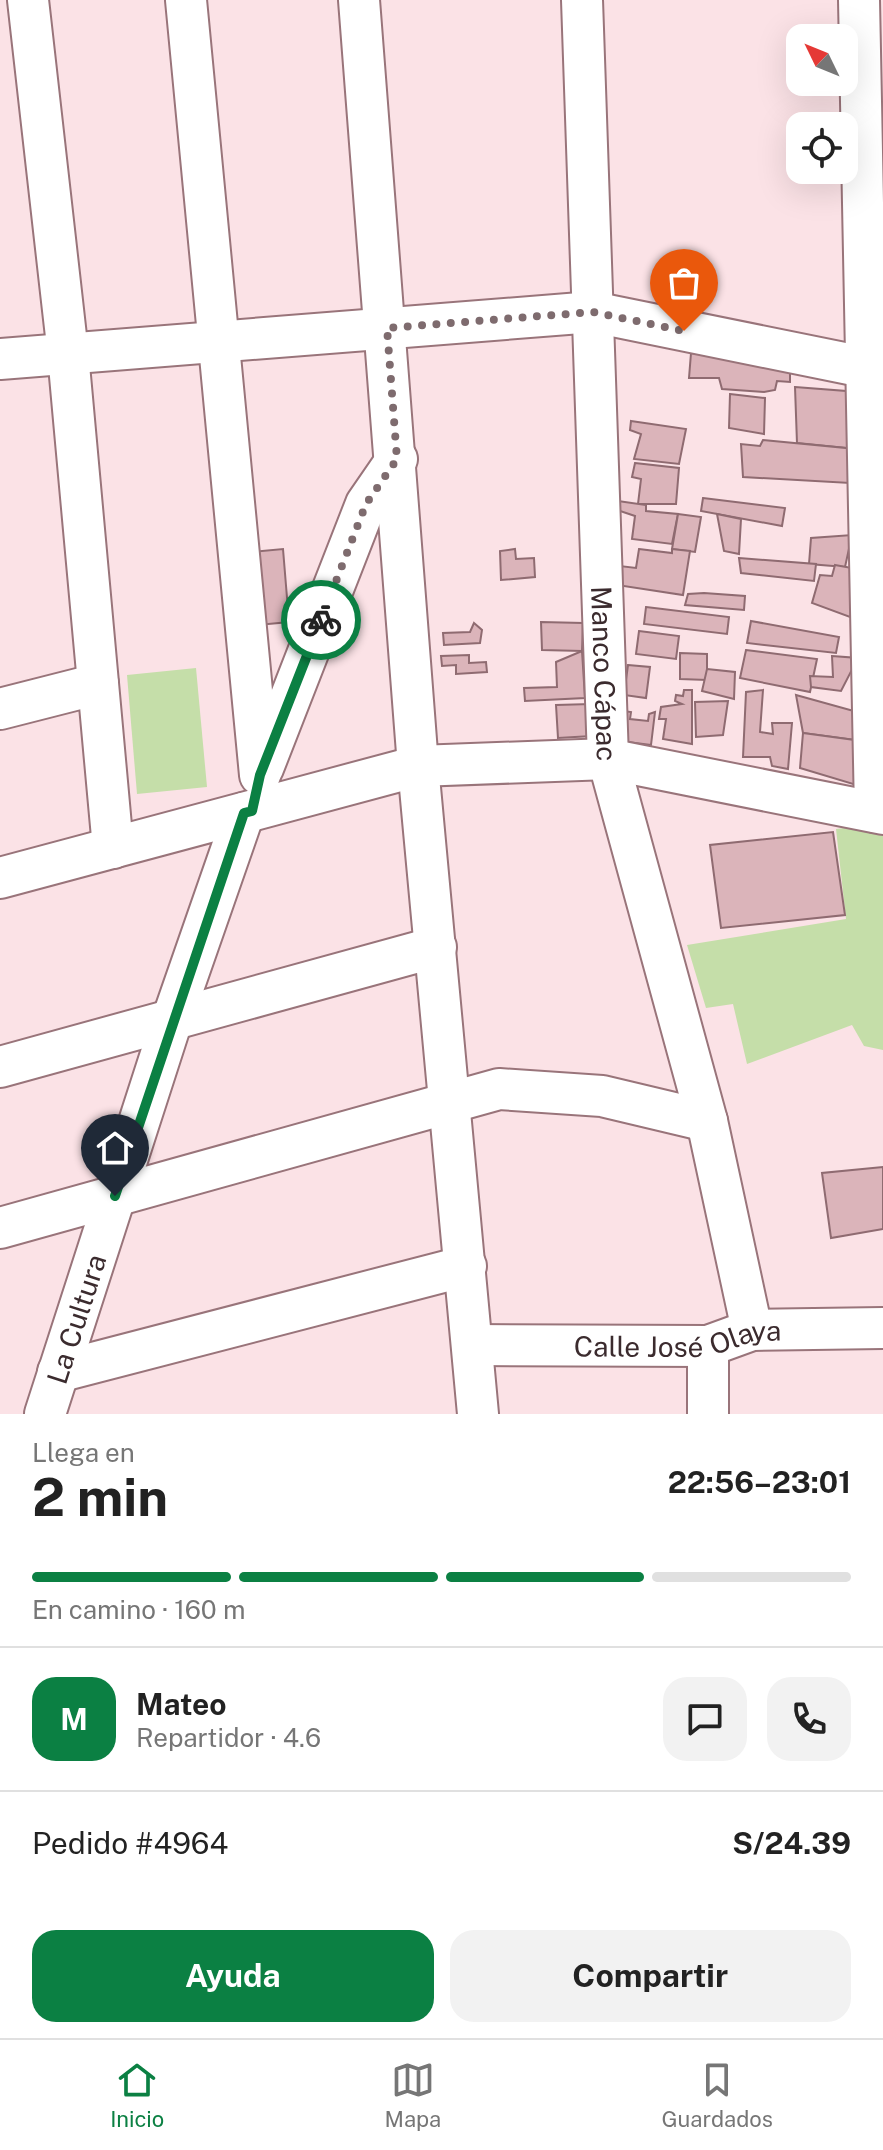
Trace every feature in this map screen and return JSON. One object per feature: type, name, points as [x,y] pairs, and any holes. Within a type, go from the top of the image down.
[{"type":"street","points":[[28,0],[68,354],[113,848]]},
{"type":"street","points":[[186,0],[219,342],[252,800]]},
{"type":"street","points":[[359,0],[387,328],[418,766],[478,1414]]},
{"type":"street","name":"Manco Cápac","points":[[582,0],[608,759],[707,1121],[752,1330]]},
{"type":"street","points":[[0,878],[113,848],[252,800],[418,766],[608,759],[879,813],[875,369],[859,0]]},
{"type":"street","points":[[0,359],[593,312],[875,369]]},
{"type":"street","name":"La Cultura","points":[[45,1414],[172,1020],[252,800],[366,504],[397,459]]},
{"type":"street","points":[[0,709],[98,684]]},
{"type":"street","points":[[0,1067],[436,947]]},
{"type":"street","points":[[0,1228],[499,1089],[602,1096],[707,1121]]},
{"type":"street","points":[[58,1372],[466,1266]]},
{"type":"street","name":"Calle José Olaya","points":[[473,1345],[708,1346],[752,1330],[883,1328]]},
{"type":"street","points":[[708,1346],[708,1414]]},
{"type":"green space","points":[[196,668],[207,787],[137,794],[127,675]]},
{"type":"green space","points":[[852,827],[883,833],[883,1050],[864,1046],[852,1025],[747,1064],[733,1004],[706,1008],[687,945],[846,919],[836,829]]},
{"type":"building","points":[[691,353],[790,361],[790,382],[777,381],[775,390],[764,392],[722,389],[719,378],[689,378]]},
{"type":"building","points":[[795,387],[859,392],[856,449],[797,443]]},
{"type":"building","points":[[730,394],[765,398],[764,434],[729,428]]},
{"type":"building","points":[[631,421],[686,429],[679,464],[634,459],[641,434],[630,430]]},
{"type":"building","points":[[763,440],[856,449],[850,483],[743,477],[741,444],[760,446]]},
{"type":"building","points":[[635,463],[679,468],[676,504],[638,504],[641,479],[632,477]]},
{"type":"building","points":[[703,498],[785,508],[782,526],[701,511]]},
{"type":"building","points":[[618,501],[646,505],[646,511],[678,514],[672,544],[632,539],[635,516],[614,509]]},
{"type":"building","points":[[678,514],[701,517],[695,552],[672,549]]},
{"type":"building","points":[[717,514],[741,519],[739,554],[724,551]]},
{"type":"building","points":[[852,535],[845,567],[809,564],[811,538]]},
{"type":"building","points":[[283,549],[289,622],[258,625],[251,552]]},
{"type":"building","points":[[515,549],[516,559],[534,558],[535,577],[501,580],[500,551]]},
{"type":"building","points":[[639,549],[672,553],[672,549],[690,551],[683,595],[617,585],[620,566],[636,568]]},
{"type":"building","points":[[739,558],[816,564],[814,581],[741,573]]},
{"type":"building","points":[[835,565],[863,570],[850,617],[812,603],[820,575],[832,576]]},
{"type":"building","points":[[688,594],[745,596],[744,610],[685,605]]},
{"type":"building","points":[[646,607],[729,617],[727,634],[644,624]]},
{"type":"building","points":[[751,621],[839,637],[836,653],[747,643]]},
{"type":"building","points":[[541,622],[583,623],[582,651],[542,650]]},
{"type":"building","points":[[474,623],[482,630],[480,643],[444,645],[443,633],[470,632]]},
{"type":"building","points":[[639,631],[679,636],[676,659],[636,654]]},
{"type":"building","points":[[746,650],[817,659],[810,692],[740,678]]},
{"type":"building","points":[[582,651],[585,698],[525,701],[524,688],[557,687],[556,662]]},
{"type":"building","points":[[680,653],[707,654],[707,680],[680,679]]},
{"type":"building","points":[[469,655],[469,663],[486,662],[487,672],[456,674],[456,665],[442,666],[441,656]]},
{"type":"building","points":[[832,656],[858,658],[841,691],[811,687],[810,676],[833,677]]},
{"type":"building","points":[[628,665],[650,667],[646,698],[624,695]]},
{"type":"building","points":[[707,669],[735,672],[734,699],[702,691]]},
{"type":"building","points":[[684,690],[692,690],[692,744],[663,739],[666,719],[659,719],[661,707],[682,704],[675,701],[676,695],[683,696]]},
{"type":"building","points":[[763,690],[760,732],[773,734],[772,723],[792,723],[788,769],[772,766],[770,757],[743,757],[746,692]]},
{"type":"building","points":[[796,695],[861,713],[862,741],[803,733]]},
{"type":"building","points":[[728,701],[723,735],[696,737],[695,702]]},
{"type":"building","points":[[591,704],[592,736],[558,738],[556,705]]},
{"type":"building","points":[[623,711],[631,712],[630,719],[648,721],[649,714],[655,712],[651,745],[620,741]]},
{"type":"building","points":[[803,733],[862,741],[863,787],[800,768]]},
{"type":"building","points":[[833,832],[845,915],[721,928],[710,845]]},
{"type":"building","points":[[883,1167],[883,1229],[831,1238],[822,1173]]},
{"type":"way so far","points":[[321,620],[366,504],[397,459],[387,328],[593,312],[684,331]]},
{"type":"route","points":[[115,1196],[244,813],[252,811],[260,775],[321,620]]}]
